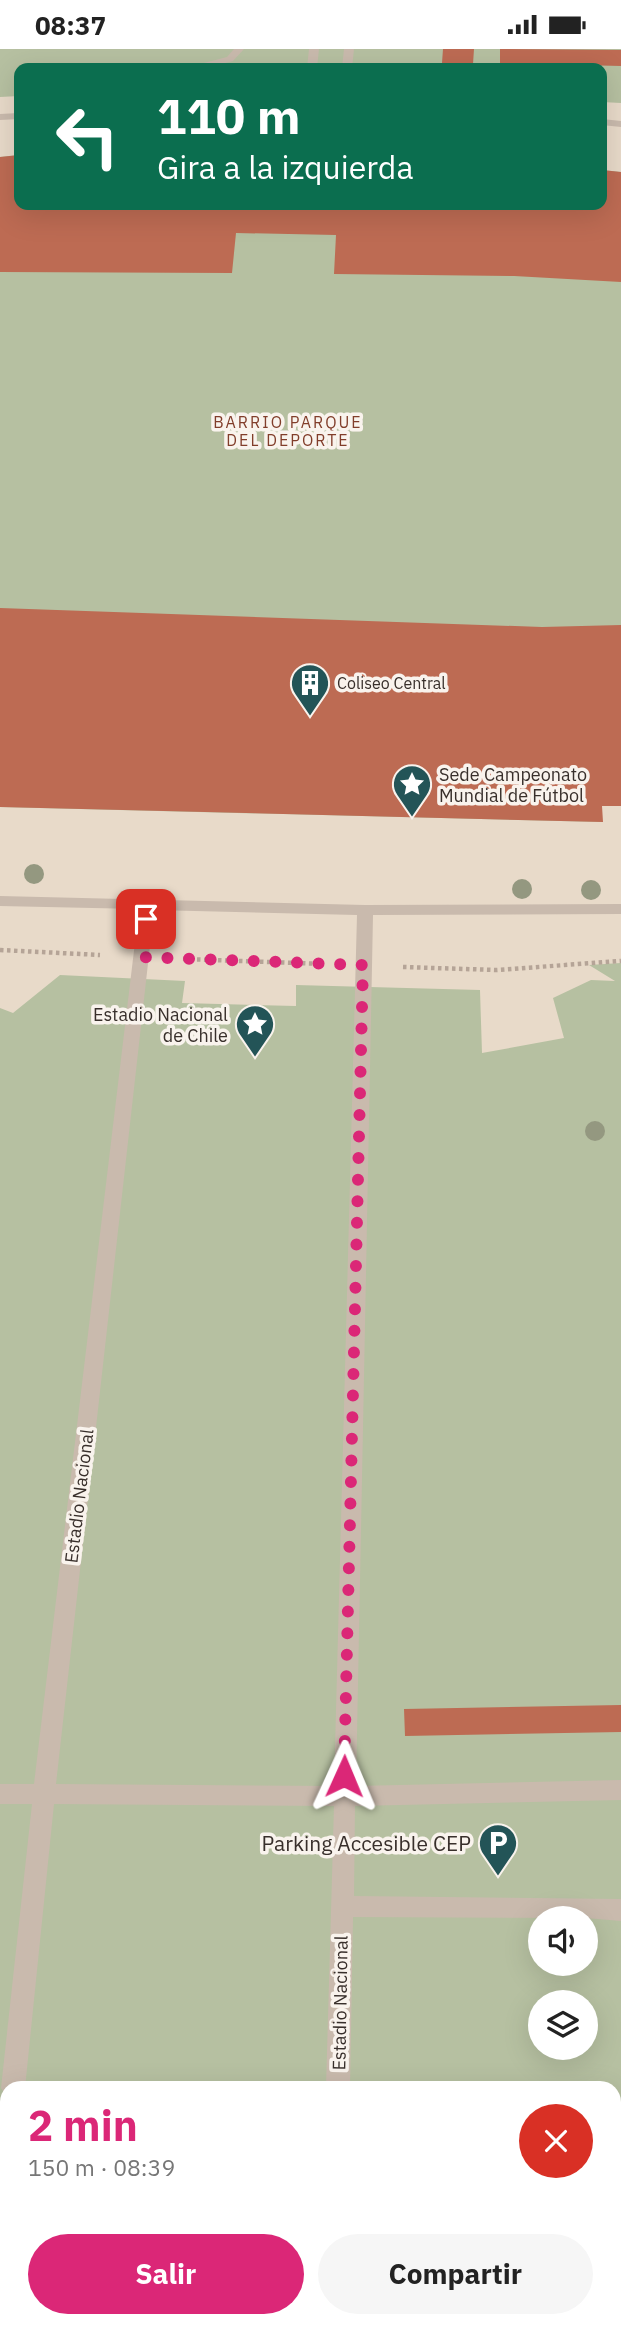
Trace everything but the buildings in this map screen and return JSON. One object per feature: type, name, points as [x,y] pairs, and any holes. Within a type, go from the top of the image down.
[{"type":"street","points":[[215,63],[230,59],[239,49]]},
{"type":"street","points":[[0,901],[365,910],[621,909]]},
{"type":"street","name":"Estadio Nacional","points":[[14,2081],[148,905]]},
{"type":"street","name":"Estadio Nacional","points":[[338,2081],[365,910]]},
{"type":"street","points":[[0,1794],[344,1796],[621,1790]]},
{"type":"street","points":[[341,1906],[621,1910]]},
{"type":"path","points":[[0,950],[496,970],[621,961]]},
{"type":"green space","points":[[0,49],[621,49],[621,2081],[0,2081]]},
{"type":"shaded area","points":[[14,96],[14,156],[0,157],[0,97]]},
{"type":"shaded area","points":[[607,102],[621,103],[621,172],[607,171]]},
{"type":"shaded area","points":[[602,806],[621,806],[621,963],[589,965],[615,981],[591,980],[553,998],[564,1038],[482,1053],[480,990],[296,985],[296,1006],[182,1003],[185,981],[60,975],[13,1013],[0,1008],[0,807],[602,822]]},
{"type":"place","name":"Coliseo Central","points":[[310,717]]},
{"type":"place","name":"Sede Campeonato Mundial de Fútbol","points":[[412,818]]},
{"type":"place","name":"Estadio Nacional de Chile","points":[[255,1058]]},
{"type":"place","name":"Parking Accesible CEP","points":[[498,1877]]},
{"type":"district","name":"BARRIO PARQUE DEL DEPORTE","points":[[288,431]]},
{"type":"route","points":[[146,919],[141,957],[363,965],[344,1776]]}]
